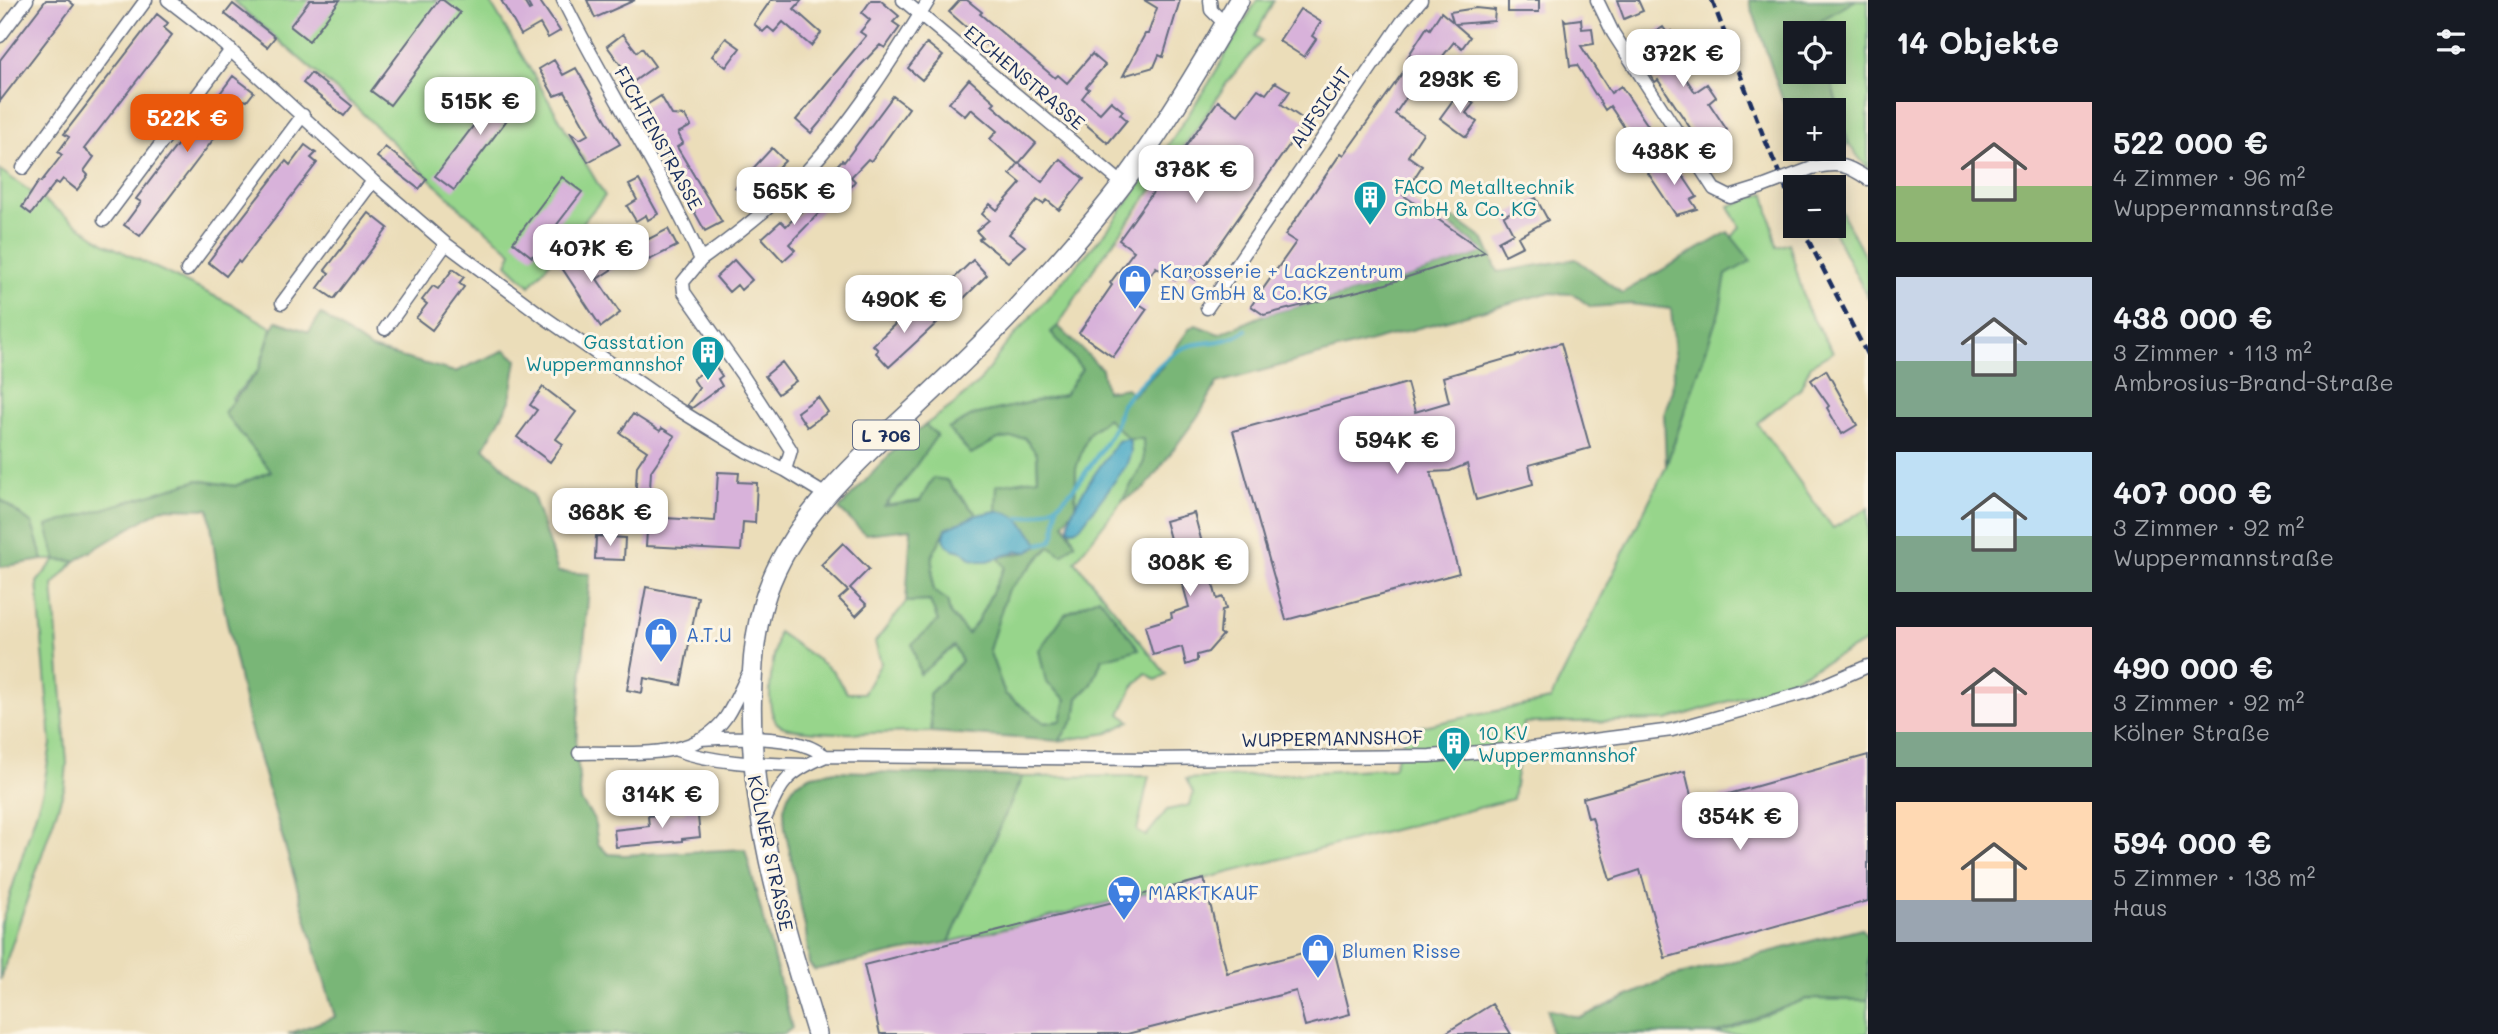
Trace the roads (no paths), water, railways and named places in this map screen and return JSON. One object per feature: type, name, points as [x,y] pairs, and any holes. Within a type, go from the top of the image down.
[{"type":"main road","name":"KÖLNER STRASSE","points":[[817,1034],[797,969],[761,826],[752,762],[750,739],[753,664],[760,619],[775,572],[797,533],[826,495],[970,356],[1088,228],[1123,184],[1169,115],[1239,0]]},
{"type":"street","points":[[0,36],[27,0]]},
{"type":"street","points":[[23,168],[146,0]]},
{"type":"street","points":[[168,0],[231,51],[446,244],[632,379],[746,451],[785,470],[826,495]]},
{"type":"street","name":"FICHTENSTRASSE","points":[[563,0],[587,50],[665,185],[701,260]]},
{"type":"street","name":"EICHENSTRASSE","points":[[903,0],[1123,184]]},
{"type":"street","points":[[785,470],[790,450],[684,292],[683,282],[701,260],[737,233],[803,174],[827,147],[863,99],[929,0]]},
{"type":"street","points":[[1210,0],[1211,10],[1226,24]]},
{"type":"street","name":"AUFSICHT","points":[[1207,308],[1402,22],[1421,0]]},
{"type":"street","points":[[1597,0],[1613,33],[1714,189],[1730,197],[1833,163],[1853,169],[1868,179]]},
{"type":"street","points":[[104,220],[231,51]]},
{"type":"street","points":[[187,270],[303,115]]},
{"type":"street","points":[[282,303],[373,181]]},
{"type":"street","points":[[385,329],[446,244]]},
{"type":"street","name":"WUPPERMANNSHOF","points":[[677,750],[699,740],[724,719],[753,664]]},
{"type":"street","name":"WUPPERMANNSHOF","points":[[761,826],[780,785],[805,765],[826,756],[1260,758],[1430,756],[1531,748],[1672,730],[1810,691],[1868,666]]},
{"type":"street","name":"WUPPERMANNSHOF","points":[[699,740],[729,737],[805,745],[826,756]]},
{"type":"street","name":"WUPPERMANNSHOF","points":[[579,753],[677,750],[694,756],[805,765]]},
{"type":"water","points":[[1129,439],[1131,452],[1126,466],[1081,526],[1074,530],[1069,529],[1073,510],[1088,485],[1118,441]]},
{"type":"water","points":[[996,511],[1017,518],[1040,544],[1028,552],[1018,551],[988,561],[979,561],[946,544],[946,529],[977,515]]},
{"type":"waterway","points":[[1020,518],[1051,508],[1070,492],[1111,433],[1122,404],[1171,356],[1192,345],[1227,339],[1246,330]]},
{"type":"waterway","points":[[1040,544],[1051,541],[1055,534],[1057,506]]},
{"type":"railway","points":[[1712,0],[1783,182]]},
{"type":"railway","points":[[1807,238],[1868,356]]},
{"type":"place","name":"FACO Metalltechnik GmbH & Co. KG","points":[[1370,227]]},
{"type":"place","name":"Karosserie + Lackzentrum EN GmbH & Co.KG","points":[[1135,311]]},
{"type":"place","name":"Gasstation Wuppermannshof","points":[[708,382]]},
{"type":"place","name":"A.T.U","points":[[661,664]]},
{"type":"place","name":"10 KV Wuppermannshof","points":[[1454,773]]},
{"type":"place","name":"MARKTKAUF","points":[[1124,922]]},
{"type":"place","name":"Blumen Risse","points":[[1318,980]]}]
